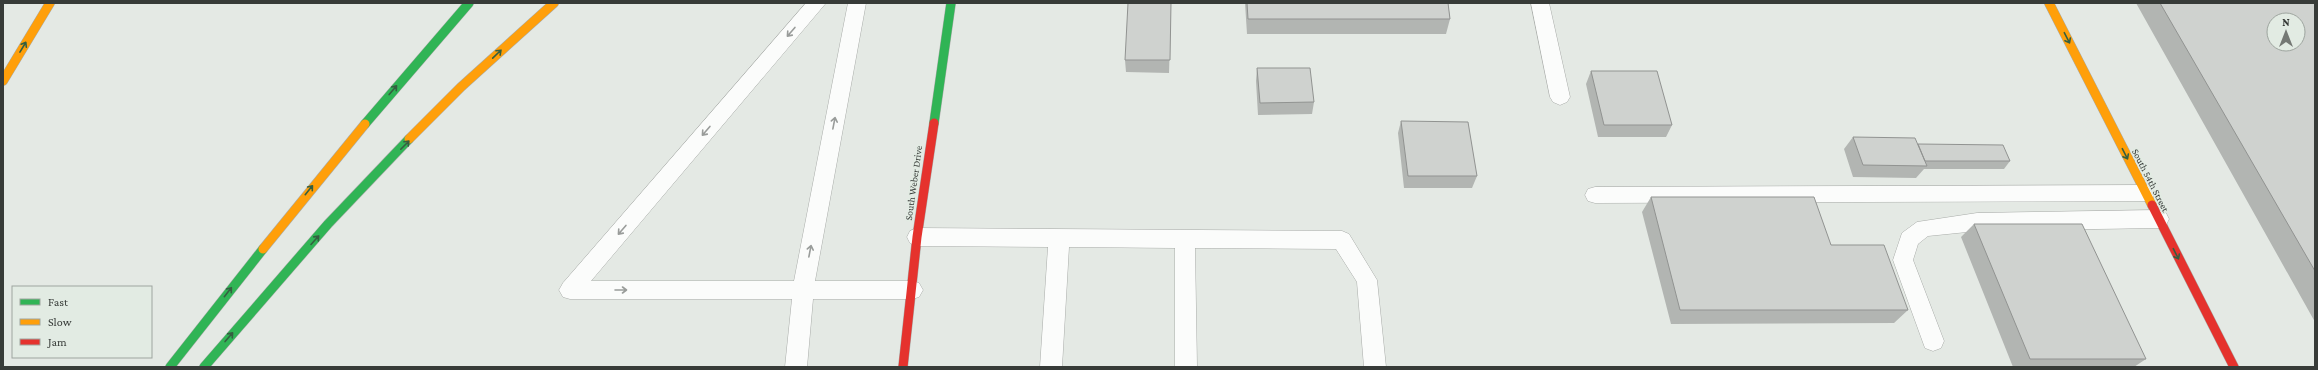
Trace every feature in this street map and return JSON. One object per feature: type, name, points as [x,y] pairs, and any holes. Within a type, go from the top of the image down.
[{"type":"main road","points":[[3,81],[50,3]]},
{"type":"main road","points":[[170,367],[304,196],[469,3]]},
{"type":"main road","points":[[204,367],[284,274],[346,206],[452,98],[554,3]]},
{"type":"main road","name":"South Weber Drive","points":[[903,367],[917,238],[950,3]]},
{"type":"main road","name":"South 54th Street","points":[[2049,3],[2234,367]]},
{"type":"lane","points":[[817,3],[570,290],[912,290]]},
{"type":"lane","points":[[796,367],[803,290],[857,3]]},
{"type":"lane","points":[[1540,3],[1560,97]]},
{"type":"lane","points":[[1595,195],[2145,193]]},
{"type":"lane","points":[[1933,341],[1903,260],[1909,239],[1924,228],[1977,222],[2159,219]]},
{"type":"lane","points":[[917,238],[1185,238],[1342,240],[1367,280],[1374,367]]},
{"type":"lane","points":[[1051,367],[1058,238]]},
{"type":"lane","points":[[1185,238],[1186,367]]},
{"type":"building","points":[[1128,3],[1171,3],[1170,60],[1125,60]]},
{"type":"building","points":[[1247,3],[1448,3],[1450,19],[1248,19]]},
{"type":"building","points":[[2160,3],[2315,3],[2315,271]]},
{"type":"building","points":[[1257,68],[1310,68],[1314,102],[1260,103]]},
{"type":"building","points":[[1591,71],[1657,71],[1672,125],[1604,125]]},
{"type":"building","points":[[1401,121],[1468,122],[1477,176],[1408,176]]},
{"type":"building","points":[[1853,137],[1915,138],[1927,166],[1863,165]]},
{"type":"building","points":[[1918,144],[2003,145],[2010,161],[1925,161]]},
{"type":"building","points":[[1651,197],[1814,197],[1831,245],[1884,245],[1908,310],[1680,310]]},
{"type":"building","points":[[1974,224],[2082,224],[2146,359],[2030,359]]},
{"type":"traffic: fast","points":[[365,124],[469,3]]},
{"type":"traffic: fast","points":[[934,123],[951,3]]},
{"type":"traffic: fast","points":[[204,367],[328,224],[409,139]]},
{"type":"traffic: fast","points":[[170,367],[263,249]]},
{"type":"traffic: slow","points":[[3,81],[50,3]]},
{"type":"traffic: slow","points":[[409,139],[461,87],[554,3]]},
{"type":"traffic: slow","points":[[2049,3],[2152,205]]},
{"type":"traffic: slow","points":[[263,249],[365,124]]},
{"type":"traffic: jam","points":[[903,367],[917,237],[934,123]]},
{"type":"traffic: jam","points":[[2152,205],[2234,367]]}]
